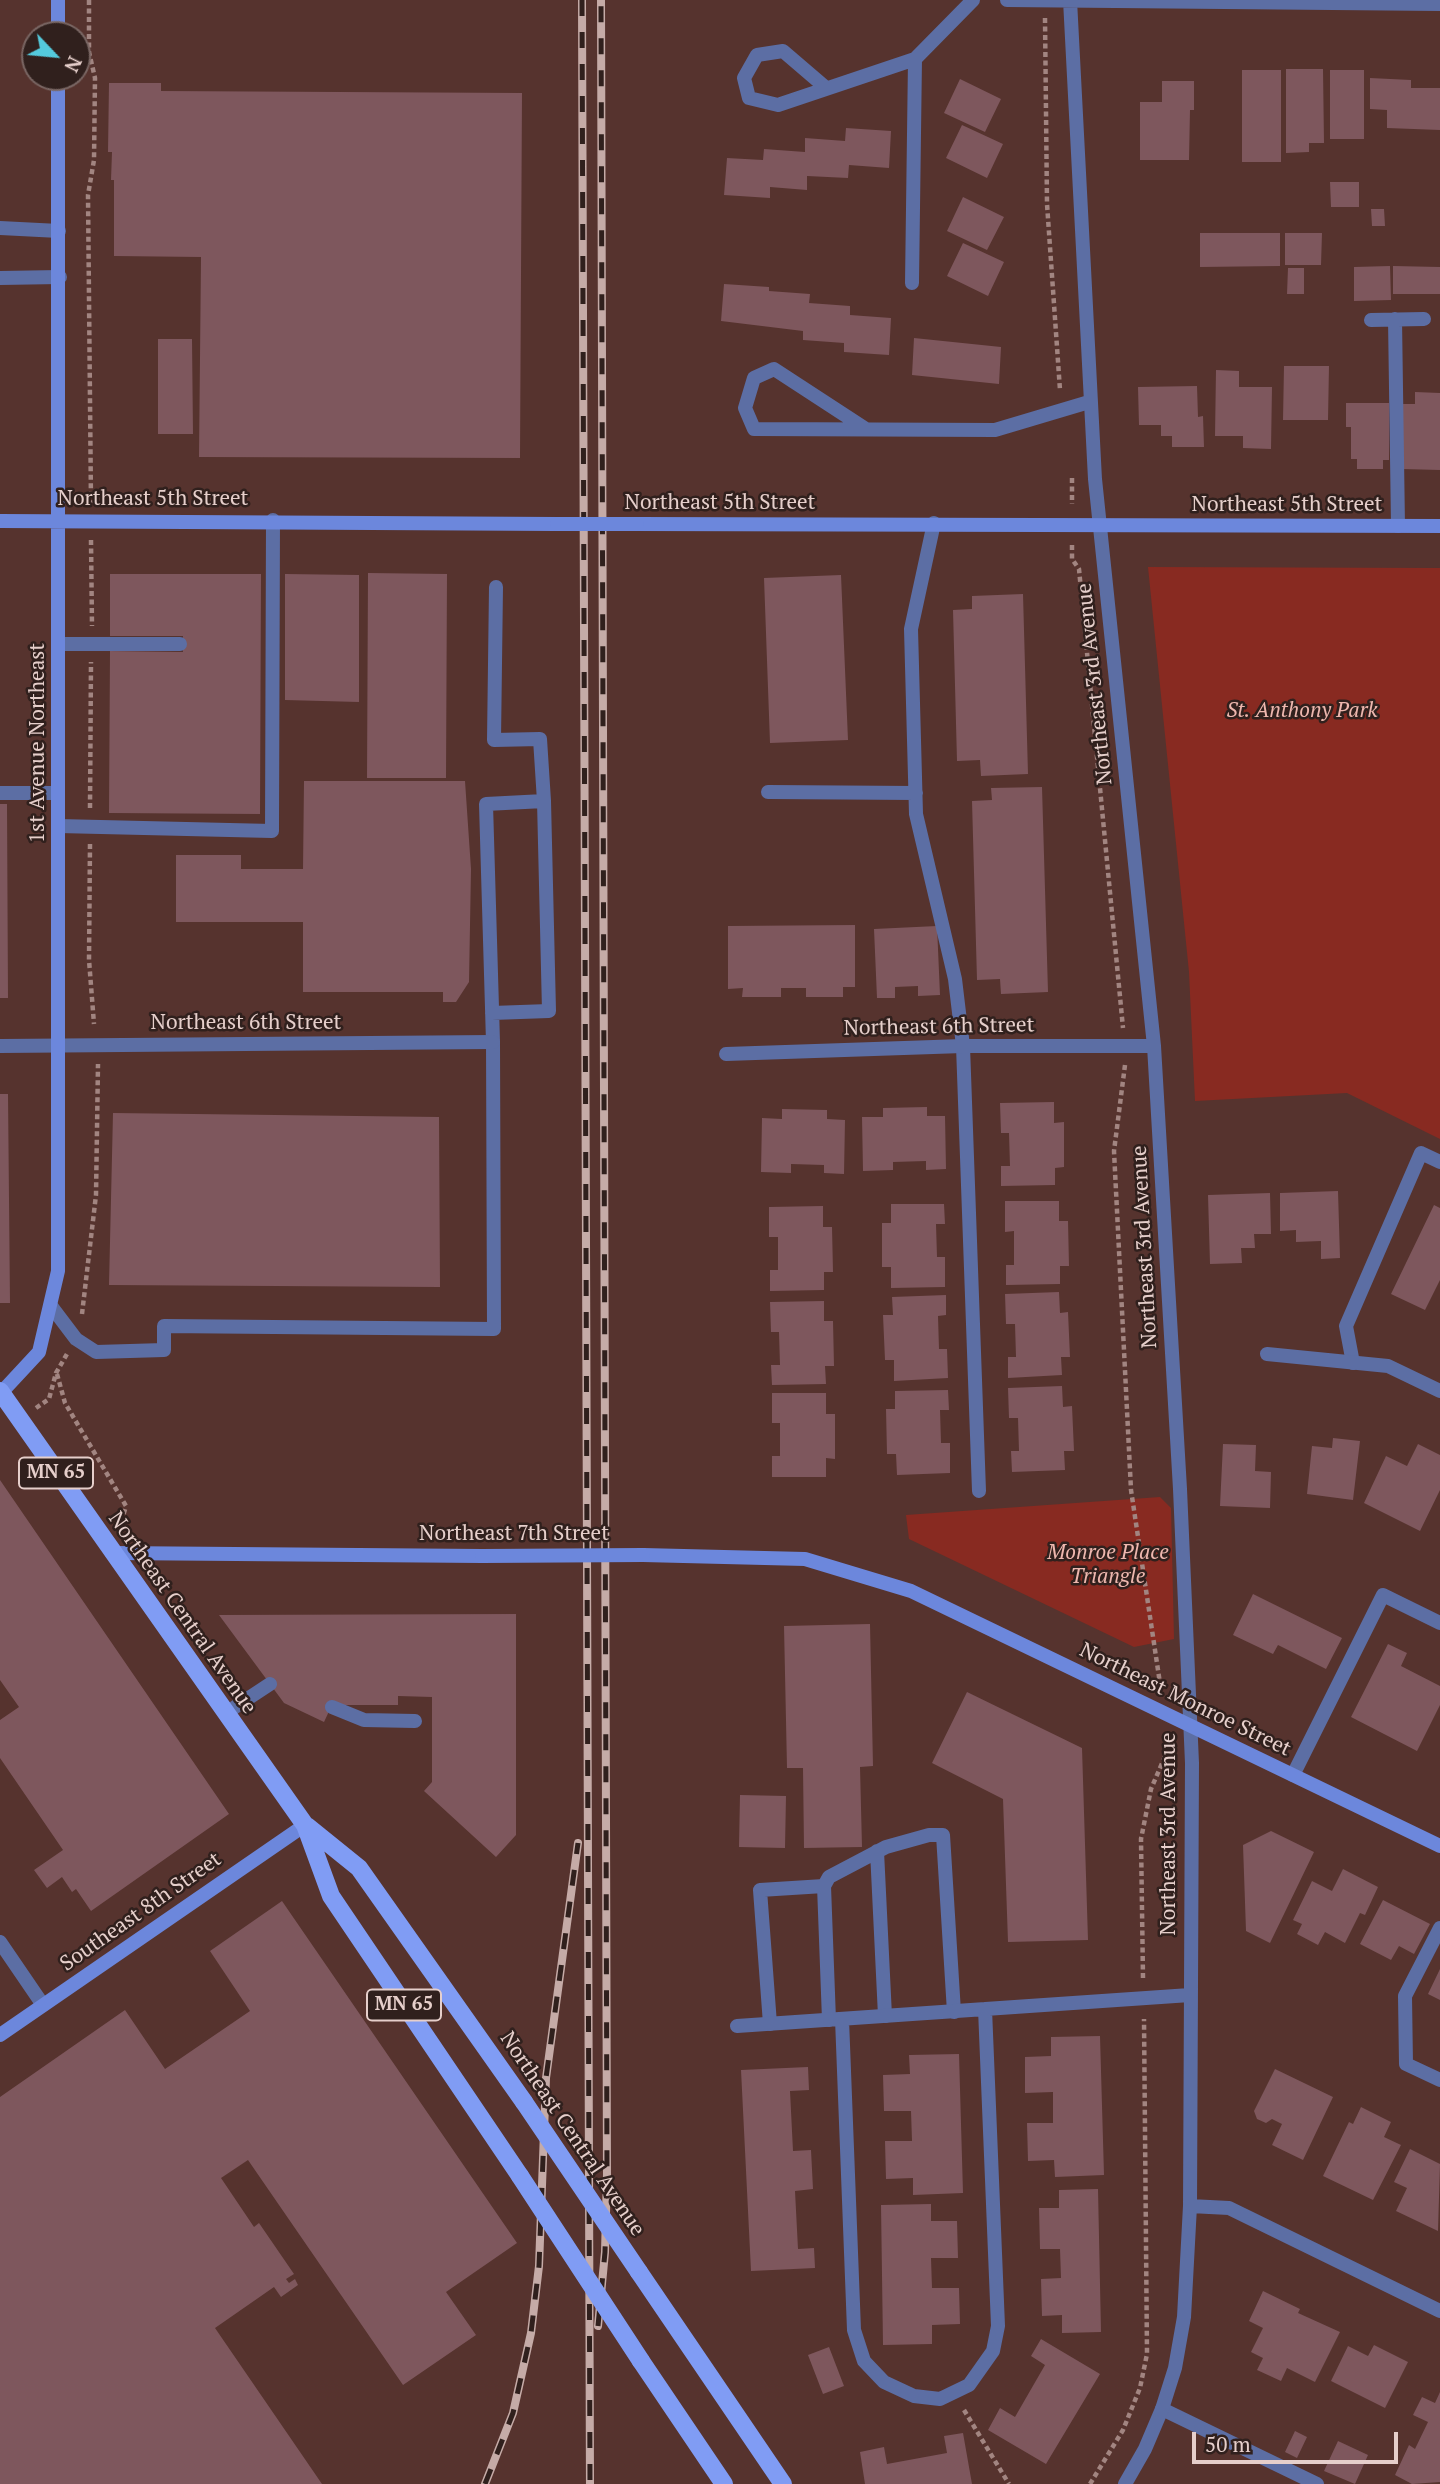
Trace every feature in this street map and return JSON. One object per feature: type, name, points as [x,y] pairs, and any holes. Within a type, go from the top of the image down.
[{"type":"main road","name":"Northeast Central Avenue","points":[[0,1393],[305,1825],[331,1896],[724,2484]]},
{"type":"main road","name":"Northeast Central Avenue","points":[[305,1825],[359,1868],[524,2102],[783,2484]]},
{"type":"street","points":[[58,0],[58,21]]},
{"type":"street","points":[[825,87],[783,51],[757,55],[744,78],[749,98],[778,105],[825,87],[915,59],[973,0]]},
{"type":"street","points":[[1007,0],[1440,4]]},
{"type":"street","name":"Northeast 3rd Avenue","points":[[1070,1],[1089,402],[1098,525],[1153,1046],[1179,1475],[1192,1772],[1190,2206],[1184,2317],[1175,2368],[1162,2409],[1145,2449],[1125,2484]]},
{"type":"street","points":[[912,284],[915,59]]},
{"type":"street","name":"1st Avenue Northeast","points":[[0,1393],[40,1352],[58,1271],[58,91]]},
{"type":"street","points":[[0,228],[59,231]]},
{"type":"street","points":[[0,278],[60,277]]},
{"type":"street","points":[[1371,320],[1424,319]]},
{"type":"street","points":[[1395,320],[1398,526]]},
{"type":"street","points":[[866,429],[774,369],[754,378],[745,408],[754,429],[995,430],[1089,402]]},
{"type":"street","points":[[58,826],[272,831],[273,520]]},
{"type":"street","name":"Northeast 5th Street","points":[[0,521],[1440,526]]},
{"type":"street","points":[[934,523],[911,629],[916,814],[955,979],[962,1046],[979,1492]]},
{"type":"street","points":[[492,1013],[549,1012],[540,739],[495,740],[496,587]]},
{"type":"street","points":[[59,644],[180,644]]},
{"type":"street","points":[[768,792],[916,793]]},
{"type":"street","points":[[0,793],[58,793]]},
{"type":"street","points":[[51,1306],[76,1339],[96,1352],[164,1350],[164,1326],[494,1329],[493,1042],[486,804],[544,801]]},
{"type":"street","name":"Northeast 6th Street","points":[[0,1046],[493,1042]]},
{"type":"street","name":"Northeast 6th Street","points":[[726,1054],[962,1046],[1153,1046]]},
{"type":"street","points":[[1353,1363],[1346,1325],[1421,1153],[1440,1162]]},
{"type":"street","points":[[1266,1354],[1388,1366],[1440,1391]]},
{"type":"street","name":"Northeast 7th Street","points":[[112,1553],[643,1555],[805,1559],[911,1591]]},
{"type":"street","name":"Northeast Monroe Street","points":[[911,1591],[1440,1846]]},
{"type":"street","points":[[1293,1775],[1383,1595],[1440,1623]]},
{"type":"street","points":[[226,1713],[270,1684]]},
{"type":"street","points":[[332,1707],[364,1720],[415,1721]]},
{"type":"street","name":"Southeast 8th Street","points":[[0,2035],[305,1825]]},
{"type":"street","points":[[954,2012],[943,1835],[929,1836],[877,1851],[829,1877],[824,1886],[836,2019],[854,2330],[864,2361],[884,2382],[914,2396],[940,2399],[969,2385],[993,2351],[998,2326],[985,2009]]},
{"type":"street","points":[[877,1851],[885,2016]]},
{"type":"street","points":[[769,2024],[761,1890],[824,1886]]},
{"type":"street","points":[[1440,1928],[1405,1996],[1405,2064],[1440,2080]]},
{"type":"street","points":[[0,1942],[43,2005]]},
{"type":"street","points":[[737,2026],[1190,1995]]},
{"type":"street","points":[[1190,2206],[1229,2208],[1440,2311]]},
{"type":"street","points":[[1162,2409],[1317,2484]]},
{"type":"path","points":[[19,1419],[49,1399],[56,1373],[76,1339],[84,1308],[96,1195],[97,1045],[89,961],[92,644],[88,195],[94,160],[95,78],[89,52],[89,0]]},
{"type":"path","points":[[1045,1],[1047,204],[1058,379],[1063,409]]},
{"type":"path","points":[[1072,559],[1079,569],[1123,1015]]},
{"type":"path","points":[[1125,1067],[1114,1151],[1131,1490],[1156,1654]]},
{"type":"path","points":[[56,1373],[65,1403],[126,1506],[112,1553]]},
{"type":"path","points":[[1090,2484],[1123,2430],[1140,2388],[1147,2354],[1141,1839],[1151,1789],[1169,1749]]},
{"type":"path","points":[[953,2393],[1009,2484]]},
{"type":"green space","name":"St. Anthony Park","points":[[1148,567],[1440,568],[1440,1139],[1347,1093],[1195,1101],[1189,972]]},
{"type":"green space","name":"Monroe Place Triangle","points":[[1160,1497],[1171,1508],[1174,1639],[1134,1647],[909,1539],[906,1515]]},
{"type":"building","points":[[1286,69],[1323,69],[1324,143],[1309,143],[1309,152],[1286,153]]},
{"type":"building","points":[[1242,70],[1281,70],[1281,162],[1242,162]]},
{"type":"building","points":[[1330,70],[1364,70],[1364,139],[1330,139]]},
{"type":"building","points":[[1370,78],[1411,80],[1411,88],[1440,88],[1440,130],[1387,128],[1387,110],[1370,109]]},
{"type":"building","points":[[960,79],[1001,99],[985,132],[944,113]]},
{"type":"building","points":[[1162,81],[1194,81],[1194,110],[1190,110],[1189,160],[1140,160],[1140,102],[1162,102]]},
{"type":"building","points":[[109,83],[161,83],[161,91],[522,93],[520,458],[199,457],[201,257],[114,256],[114,180],[111,180],[112,152],[108,152]]},
{"type":"building","points":[[962,125],[1003,144],[987,178],[946,158]]},
{"type":"building","points":[[846,128],[891,131],[889,168],[849,165],[848,178],[807,176],[807,190],[770,187],[770,198],[724,195],[727,158],[763,160],[764,149],[805,152],[805,138],[845,141]]},
{"type":"building","points":[[1330,182],[1359,182],[1359,207],[1331,207]]},
{"type":"building","points":[[963,197],[1004,217],[987,250],[947,231]]},
{"type":"building","points":[[1371,209],[1384,209],[1385,226],[1372,226]]},
{"type":"building","points":[[1200,233],[1280,233],[1280,266],[1200,267]]},
{"type":"building","points":[[1285,233],[1322,233],[1321,265],[1285,265]]},
{"type":"building","points":[[963,243],[1004,262],[988,296],[947,276]]},
{"type":"building","points":[[1390,266],[1391,300],[1354,301],[1354,267]]},
{"type":"building","points":[[1393,266],[1440,267],[1440,294],[1393,294]]},
{"type":"building","points":[[1288,268],[1304,268],[1304,294],[1287,294]]},
{"type":"building","points":[[724,284],[769,287],[769,291],[810,294],[809,303],[850,306],[850,315],[891,318],[889,355],[844,352],[844,343],[803,340],[803,331],[721,321]]},
{"type":"building","points":[[914,338],[1001,347],[999,384],[912,375]]},
{"type":"building","points":[[158,339],[192,339],[193,434],[158,434]]},
{"type":"building","points":[[1284,366],[1329,366],[1328,420],[1283,420]]},
{"type":"building","points":[[1216,370],[1239,371],[1239,387],[1272,387],[1271,449],[1243,448],[1243,436],[1215,436]]},
{"type":"building","points":[[1197,386],[1198,417],[1203,416],[1204,447],[1172,447],[1172,436],[1161,436],[1161,425],[1139,425],[1138,387]]},
{"type":"building","points":[[1415,392],[1440,393],[1440,470],[1402,469],[1403,404],[1415,404]]},
{"type":"building","points":[[1346,403],[1389,403],[1389,460],[1383,460],[1383,469],[1357,469],[1357,459],[1351,459],[1351,427],[1346,427]]},
{"type":"building","points":[[368,573],[447,574],[446,778],[367,778]]},
{"type":"building","points":[[110,574],[261,574],[260,814],[109,813],[110,651],[183,652],[183,636],[110,636]]},
{"type":"building","points":[[285,574],[359,575],[359,702],[285,700]]},
{"type":"building","points":[[841,575],[848,740],[770,743],[764,578]]},
{"type":"building","points":[[1023,594],[1028,774],[981,776],[980,760],[957,761],[953,610],[972,609],[972,596]]},
{"type":"building","points":[[304,781],[465,781],[471,869],[469,982],[456,1002],[443,1002],[443,992],[303,992],[303,922],[176,922],[176,855],[241,855],[241,869],[303,869]]},
{"type":"building","points":[[1042,787],[1048,992],[1001,994],[1000,979],[977,980],[972,801],[992,800],[991,788]]},
{"type":"building","points":[[0,804],[7,804],[8,998],[0,998]]},
{"type":"building","points":[[855,925],[855,987],[843,987],[843,997],[806,997],[806,988],[781,988],[781,997],[742,997],[743,988],[728,989],[728,926]]},
{"type":"building","points":[[937,926],[940,995],[918,996],[918,986],[895,987],[895,998],[877,998],[874,929]]},
{"type":"building","points":[[0,1094],[8,1094],[10,1303],[0,1303]]},
{"type":"building","points":[[1054,1102],[1054,1123],[1064,1122],[1064,1167],[1055,1168],[1055,1185],[1001,1186],[1001,1166],[1010,1166],[1009,1133],[1001,1133],[1000,1103]]},
{"type":"building","points":[[927,1107],[927,1116],[945,1116],[946,1169],[926,1170],[926,1161],[893,1162],[893,1170],[863,1171],[862,1117],[883,1117],[883,1108]]},
{"type":"building","points":[[782,1109],[827,1110],[827,1119],[845,1120],[844,1174],[824,1173],[824,1165],[791,1164],[791,1173],[761,1172],[762,1118],[782,1119]]},
{"type":"building","points":[[113,1113],[439,1117],[440,1287],[109,1285]]},
{"type":"building","points":[[1338,1191],[1340,1258],[1321,1259],[1321,1241],[1296,1242],[1296,1230],[1280,1231],[1280,1193]]},
{"type":"building","points":[[1270,1193],[1271,1234],[1254,1234],[1255,1248],[1241,1248],[1242,1263],[1210,1264],[1208,1195]]},
{"type":"building","points":[[1005,1201],[1059,1201],[1059,1221],[1068,1221],[1069,1266],[1060,1266],[1060,1284],[1006,1285],[1006,1265],[1014,1265],[1014,1231],[1005,1232]]},
{"type":"building","points":[[891,1204],[944,1204],[945,1224],[936,1224],[937,1257],[945,1257],[945,1287],[891,1288],[891,1267],[882,1267],[882,1223],[891,1223]]},
{"type":"building","points":[[1434,1205],[1440,1208],[1440,1280],[1425,1310],[1391,1294]]},
{"type":"building","points":[[823,1206],[823,1227],[832,1227],[833,1272],[824,1272],[824,1290],[770,1291],[770,1270],[778,1270],[778,1237],[769,1237],[769,1207]]},
{"type":"building","points":[[1059,1292],[1060,1313],[1068,1312],[1070,1357],[1061,1357],[1062,1375],[1008,1378],[1008,1357],[1016,1357],[1015,1324],[1006,1324],[1005,1294]]},
{"type":"building","points":[[946,1295],[946,1315],[938,1316],[939,1349],[947,1349],[948,1378],[894,1381],[894,1360],[885,1360],[883,1315],[893,1315],[892,1297]]},
{"type":"building","points":[[824,1301],[824,1321],[833,1321],[834,1366],[825,1366],[826,1384],[772,1385],[771,1365],[780,1365],[779,1332],[771,1332],[770,1302]]},
{"type":"building","points":[[1062,1386],[1063,1407],[1072,1406],[1074,1451],[1064,1451],[1065,1470],[1012,1472],[1011,1451],[1019,1451],[1018,1418],[1009,1418],[1008,1388]]},
{"type":"building","points":[[948,1390],[949,1410],[940,1410],[941,1443],[950,1443],[950,1473],[897,1475],[896,1454],[887,1454],[886,1409],[895,1409],[895,1391]]},
{"type":"building","points":[[772,1393],[826,1393],[826,1414],[835,1414],[835,1459],[826,1458],[826,1477],[772,1477],[772,1456],[780,1456],[780,1423],[772,1423]]},
{"type":"building","points":[[1333,1438],[1360,1441],[1353,1500],[1307,1494],[1312,1446],[1332,1448]]},
{"type":"building","points":[[1223,1444],[1256,1445],[1255,1471],[1271,1472],[1270,1508],[1220,1506]]},
{"type":"building","points":[[1418,1444],[1440,1455],[1440,1490],[1420,1531],[1364,1503],[1386,1456],[1407,1466]]},
{"type":"building","points":[[0,1480],[229,1814],[91,1911],[76,1889],[72,1892],[62,1877],[47,1888],[34,1870],[63,1850],[0,1758],[0,1720],[19,1707],[0,1680]]},
{"type":"building","points":[[1253,1594],[1342,1638],[1326,1669],[1278,1645],[1273,1654],[1233,1635]]},
{"type":"building","points":[[516,1614],[516,1835],[496,1857],[424,1791],[432,1782],[432,1697],[398,1696],[398,1705],[332,1705],[324,1722],[284,1703],[219,1615]]},
{"type":"building","points":[[870,1624],[873,1766],[860,1767],[862,1847],[804,1848],[803,1768],[787,1768],[784,1626]]},
{"type":"building","points":[[1388,1644],[1407,1653],[1401,1666],[1440,1686],[1440,1705],[1417,1751],[1351,1717]]},
{"type":"building","points":[[967,1692],[1082,1748],[1088,1940],[1008,1942],[1003,1799],[932,1763]]},
{"type":"building","points":[[740,1795],[786,1796],[785,1848],[739,1847]]},
{"type":"building","points":[[1271,1831],[1314,1852],[1270,1943],[1246,1931],[1243,1845]]},
{"type":"building","points":[[1343,1869],[1378,1887],[1365,1915],[1360,1913],[1345,1943],[1325,1932],[1318,1945],[1297,1934],[1302,1924],[1293,1920],[1312,1881],[1332,1891]]},
{"type":"building","points":[[1383,1900],[1430,1924],[1414,1954],[1399,1946],[1391,1960],[1360,1944]]},
{"type":"building","points":[[282,1901],[517,2243],[446,2292],[476,2335],[403,2385],[248,2160],[221,2178],[254,2227],[259,2223],[294,2274],[286,2279],[289,2283],[295,2279],[298,2285],[281,2297],[274,2287],[215,2328],[322,2484],[0,2484],[0,2097],[125,2010],[165,2069],[250,2011],[210,1951]]},
{"type":"building","points":[[1440,1969],[1440,2000],[1428,1994]]},
{"type":"building","points":[[1100,2036],[1104,2175],[1055,2177],[1054,2160],[1028,2161],[1027,2123],[1053,2123],[1053,2092],[1025,2093],[1025,2057],[1051,2056],[1051,2037]]},
{"type":"building","points":[[959,2054],[963,2193],[913,2195],[913,2178],[886,2179],[885,2141],[912,2141],[911,2111],[884,2111],[883,2075],[910,2074],[909,2055]]},
{"type":"building","points":[[808,2067],[809,2090],[790,2091],[793,2151],[811,2150],[813,2189],[795,2191],[798,2249],[814,2248],[815,2268],[751,2271],[741,2070]]},
{"type":"building","points":[[1275,2069],[1333,2097],[1303,2160],[1272,2145],[1282,2124],[1272,2119],[1266,2123],[1257,2119],[1254,2111]]},
{"type":"building","points":[[1361,2107],[1391,2122],[1384,2137],[1401,2145],[1373,2200],[1323,2176],[1349,2122],[1353,2124]]},
{"type":"building","points":[[1410,2149],[1440,2164],[1438,2231],[1396,2211],[1407,2188],[1394,2182]]},
{"type":"building","points":[[1098,2189],[1101,2332],[1062,2333],[1062,2315],[1042,2316],[1041,2279],[1061,2278],[1060,2249],[1040,2249],[1039,2208],[1059,2208],[1059,2190]]},
{"type":"building","points":[[931,2204],[931,2221],[957,2221],[958,2258],[931,2258],[932,2288],[959,2288],[960,2324],[932,2325],[932,2344],[883,2345],[881,2205]]},
{"type":"building","points":[[1263,2291],[1300,2309],[1298,2313],[1340,2332],[1315,2382],[1287,2368],[1281,2381],[1257,2370],[1263,2358],[1251,2352],[1263,2328],[1249,2321]]},
{"type":"building","points":[[1041,2339],[1100,2374],[1046,2464],[988,2430],[1000,2408],[1015,2417],[1045,2365],[1031,2356]]},
{"type":"building","points":[[1374,2345],[1408,2362],[1385,2408],[1331,2381],[1348,2346],[1368,2356]]},
{"type":"building","points":[[829,2347],[844,2386],[823,2394],[808,2355]]},
{"type":"building","points":[[1440,2392],[1440,2482],[1412,2484],[1395,2475],[1409,2445],[1415,2449],[1428,2422],[1413,2415],[1422,2397],[1435,2403]]},
{"type":"building","points":[[1295,2431],[1307,2437],[1297,2458],[1285,2452]]},
{"type":"building","points":[[963,2433],[972,2484],[865,2484],[860,2452],[884,2447],[887,2464],[947,2453],[944,2436]]},
{"type":"building","points":[[1338,2441],[1368,2455],[1355,2484],[1324,2471]]},
{"type":"railway","points":[[582,0],[590,2484]]},
{"type":"railway","points":[[598,2326],[605,2252],[607,2174],[601,0]]},
{"type":"railway","points":[[485,2484],[513,2413],[531,2333],[539,2266],[546,2078],[578,1843]]}]
